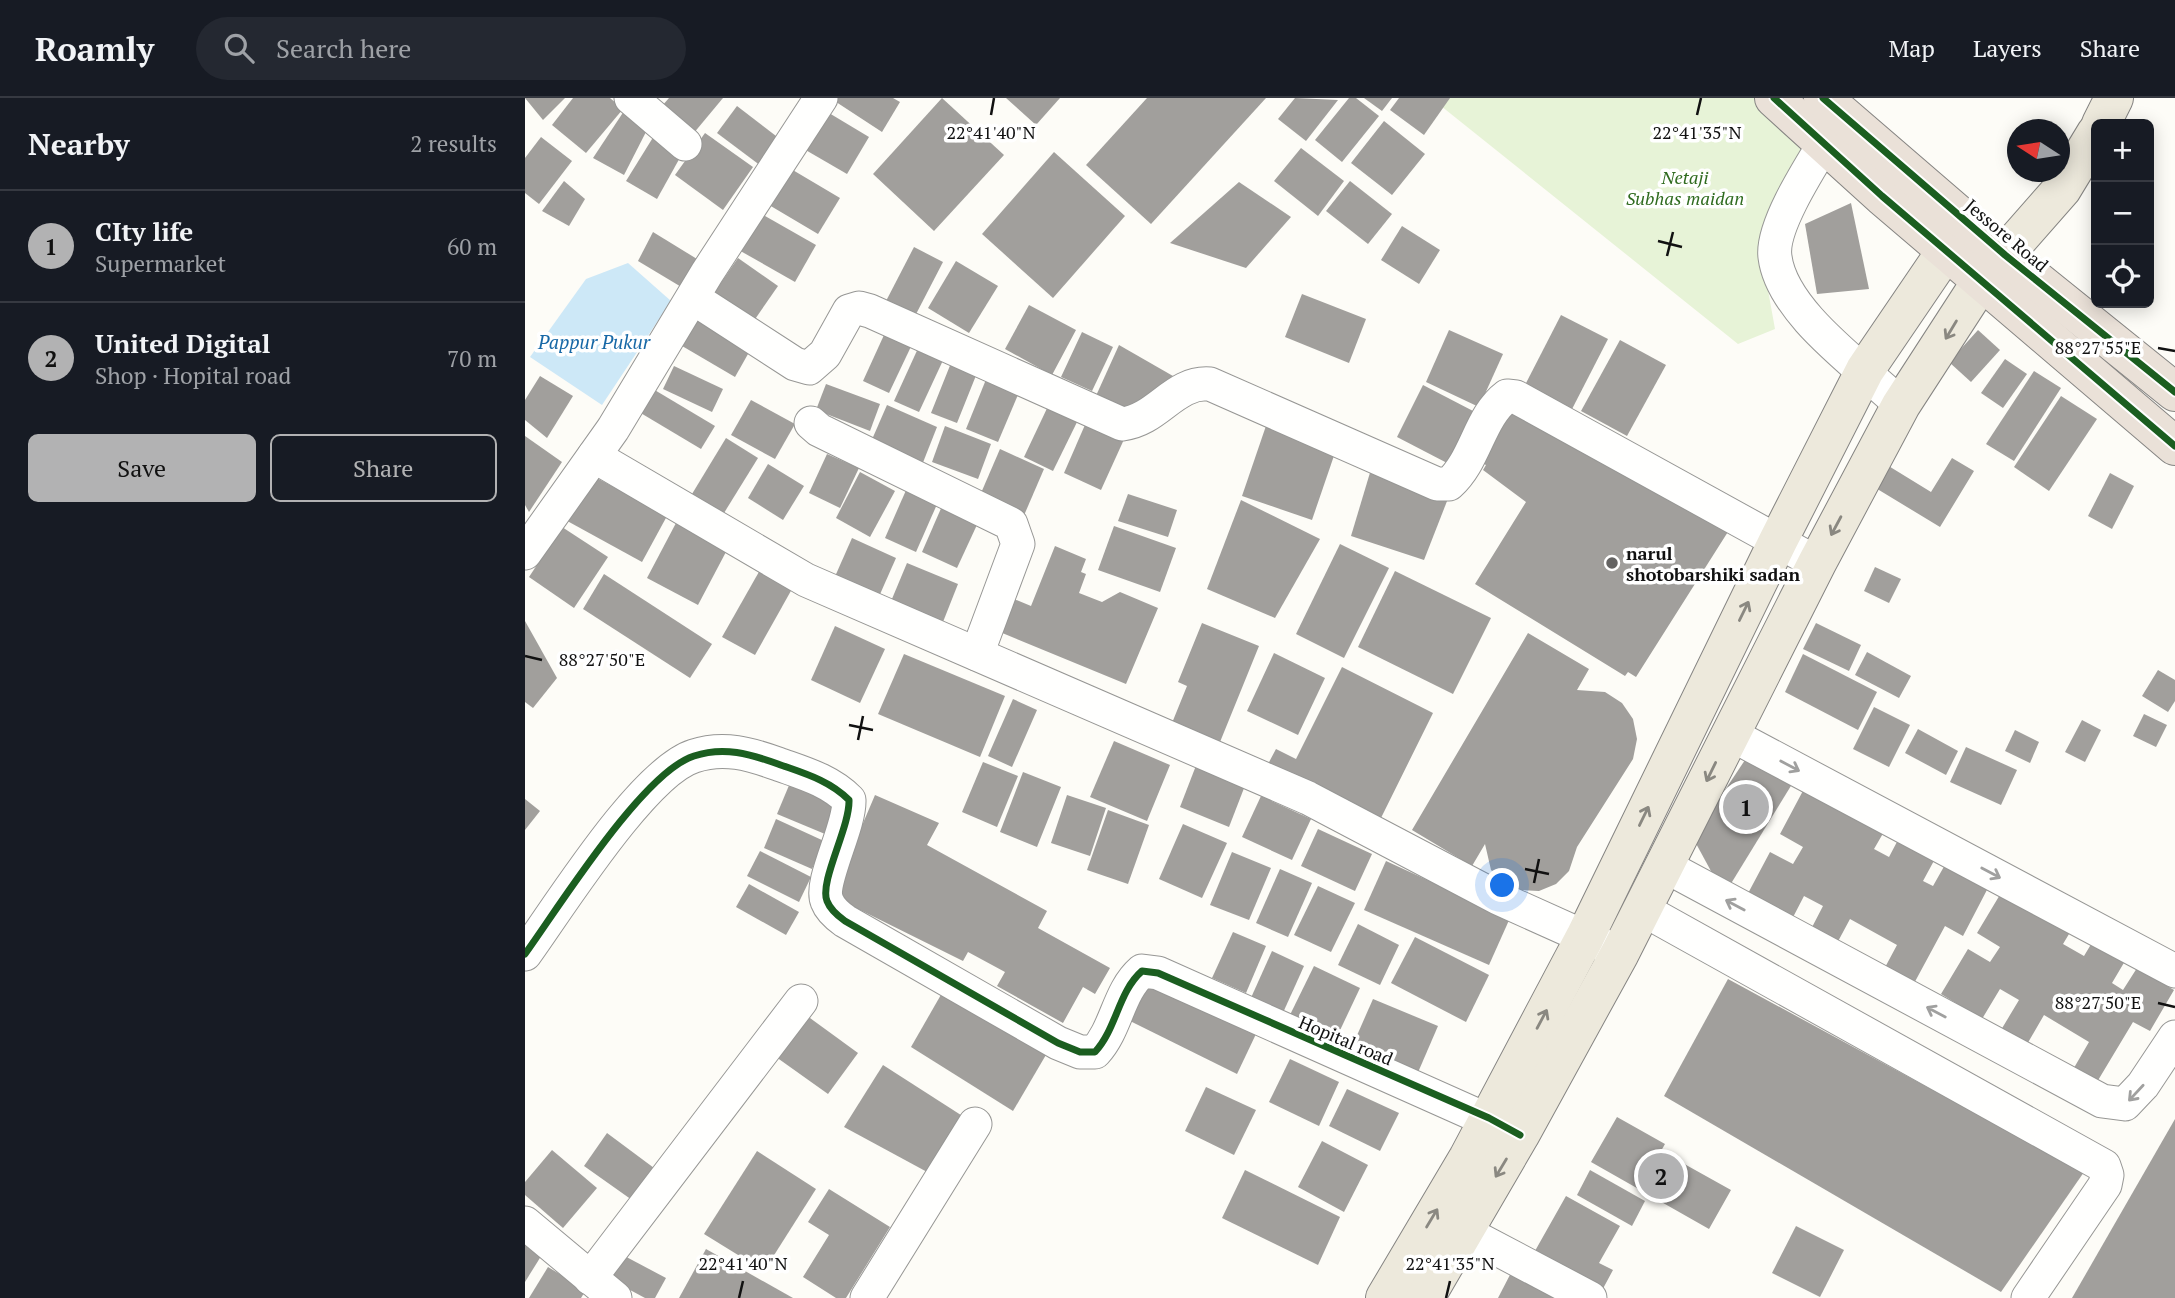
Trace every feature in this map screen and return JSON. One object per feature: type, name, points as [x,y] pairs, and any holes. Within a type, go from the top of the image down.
[{"type":"highway","name":"Jessore Road","points":[[1775,98],[1830,119],[1993,267],[2175,446]]},
{"type":"highway","name":"Jessore Road","points":[[1993,267],[2175,392]]},
{"type":"main road","points":[[2104,119],[2114,98]]},
{"type":"main road","points":[[1385,1298],[1505,1127],[1620,953],[1817,563],[1901,405],[1993,267],[2062,189],[2091,141]]},
{"type":"main road","points":[[1425,1298],[1463,1231],[1585,937],[1778,541],[1865,370],[1956,236]]},
{"type":"street","points":[[631,98],[685,144]]},
{"type":"street","points":[[525,553],[594,456],[821,98]]},
{"type":"street","points":[[1830,119],[1782,225],[1774,256],[1785,290],[1804,317],[1901,405]]},
{"type":"street","points":[[693,298],[795,364],[809,368],[825,354],[849,311],[859,308],[870,311],[1122,424],[1148,417],[1186,386],[1210,384],[1437,484],[1449,484],[1461,473],[1496,404],[1507,396],[1516,397],[1817,563]]},
{"type":"street","points":[[811,423],[819,430],[1011,524],[1018,544],[977,654]]},
{"type":"street","points":[[594,456],[806,580],[1308,798],[1498,898],[1620,953]]},
{"type":"street","points":[[1730,734],[2175,971]]},
{"type":"street","name":"Hopital road","points":[[525,954],[630,809],[655,781],[692,756],[720,751],[749,753],[837,788],[849,800],[849,815],[827,883],[825,899],[834,912],[845,921],[1058,1043],[1080,1052],[1095,1052],[1107,1039],[1131,981],[1142,971],[1158,973],[1505,1127]]},
{"type":"street","points":[[1665,866],[2102,1101],[2125,1104],[2143,1085],[2175,1037]]},
{"type":"street","points":[[1642,909],[2104,1167],[2107,1175],[2099,1195],[2028,1298]]},
{"type":"street","points":[[525,1223],[603,1288],[801,1001]]},
{"type":"street","points":[[867,1298],[975,1124]]},
{"type":"street","points":[[1463,1231],[1590,1298]]},
{"type":"green space","name":"Netaji Subhas maidan","points":[[1431,98],[1759,98],[1813,148],[1766,279],[1775,329],[1738,344]]},
{"type":"water","name":"Pappur Pukur","points":[[628,263],[671,301],[602,405],[530,357],[586,279]]},
{"type":"building","points":[[525,98],[565,98],[543,120]]},
{"type":"building","points":[[573,98],[610,98],[623,109],[586,153],[552,125]]},
{"type":"building","points":[[669,98],[723,98],[693,134],[662,106]]},
{"type":"building","points":[[830,98],[893,98],[900,102],[882,132]]},
{"type":"building","points":[[942,98],[1004,155],[934,231],[873,174]]},
{"type":"building","points":[[1006,98],[1060,98],[1036,125]]},
{"type":"building","points":[[1147,98],[1266,98],[1151,224],[1086,165]]},
{"type":"building","points":[[1295,98],[1338,100],[1306,141],[1278,119]]},
{"type":"building","points":[[1349,98],[1356,98],[1379,116],[1342,162],[1315,140]]},
{"type":"building","points":[[1364,98],[1392,98],[1382,111]]},
{"type":"building","points":[[1399,98],[1450,98],[1424,135],[1390,110]]},
{"type":"building","points":[[628,105],[648,128],[624,175],[593,158]]},
{"type":"building","points":[[737,106],[780,139],[761,166],[717,133]]},
{"type":"building","points":[[819,107],[869,137],[847,174],[797,145]]},
{"type":"building","points":[[1384,121],[1425,154],[1392,195],[1351,163]]},
{"type":"building","points":[[657,131],[682,154],[657,199],[626,181]]},
{"type":"building","points":[[705,133],[753,167],[723,210],[675,175]]},
{"type":"building","points":[[541,137],[572,161],[539,204],[525,193],[525,158]]},
{"type":"building","points":[[1301,148],[1344,181],[1318,216],[1274,181]]},
{"type":"building","points":[[1054,152],[1125,216],[1053,298],[982,234]]},
{"type":"building","points":[[786,166],[840,198],[818,234],[764,202]]},
{"type":"building","points":[[564,181],[585,199],[569,226],[542,211]]},
{"type":"building","points":[[1350,181],[1392,214],[1368,244],[1326,211]]},
{"type":"building","points":[[1239,182],[1291,217],[1246,268],[1170,243]]},
{"type":"building","points":[[1851,203],[1869,289],[1817,294],[1805,224]]},
{"type":"building","points":[[758,212],[816,245],[795,282],[737,249]]},
{"type":"building","points":[[1402,226],[1440,250],[1419,284],[1381,260]]},
{"type":"building","points":[[653,232],[697,259],[683,288],[638,261]]},
{"type":"building","points":[[914,247],[943,262],[914,318],[885,303]]},
{"type":"building","points":[[738,258],[778,286],[751,325],[711,297]]},
{"type":"building","points":[[956,261],[998,286],[969,333],[928,308]]},
{"type":"building","points":[[1302,294],[1366,319],[1349,363],[1285,337]]},
{"type":"building","points":[[1029,305],[1076,330],[1052,375],[1005,349]]},
{"type":"building","points":[[695,313],[752,347],[735,377],[677,343]]},
{"type":"building","points":[[1561,315],[1608,339],[1570,413],[1523,389]]},
{"type":"building","points":[[889,324],[916,336],[889,393],[863,381]]},
{"type":"building","points":[[1449,330],[1503,354],[1479,407],[1426,382]]},
{"type":"building","points":[[1978,330],[2000,350],[1971,382],[1949,362]]},
{"type":"building","points":[[1082,332],[1113,347],[1092,391],[1061,377]]},
{"type":"building","points":[[1620,340],[1666,365],[1627,436],[1581,411]]},
{"type":"building","points":[[920,344],[945,356],[919,412],[894,401]]},
{"type":"building","points":[[1119,345],[1173,376],[1129,412],[1095,398]]},
{"type":"building","points":[[953,358],[979,368],[957,423],[931,413]]},
{"type":"building","points":[[2005,359],[2027,374],[2003,408],[1981,393]]},
{"type":"building","points":[[674,366],[723,389],[712,412],[663,389]]},
{"type":"building","points":[[2034,371],[2061,388],[2014,461],[1986,444]]},
{"type":"building","points":[[540,376],[573,396],[547,438],[525,420],[525,400]]},
{"type":"building","points":[[987,377],[1020,390],[998,442],[966,429]]},
{"type":"building","points":[[826,384],[880,404],[870,431],[816,410]]},
{"type":"building","points":[[1423,385],[1475,412],[1449,464],[1397,437]]},
{"type":"building","points":[[653,389],[715,426],[701,449],[639,412]]},
{"type":"building","points":[[2061,396],[2097,419],[2049,491],[2014,467]]},
{"type":"building","points":[[751,400],[795,424],[775,459],[731,435]]},
{"type":"building","points":[[1050,402],[1080,416],[1053,471],[1024,457]]},
{"type":"building","points":[[887,405],[937,427],[922,465],[870,444]]},
{"type":"building","name":"narul shotobarshiki sadan","points":[[1508,408],[1731,527],[1636,677],[1628,672],[1625,676],[1475,584],[1526,502],[1483,470],[1486,465],[1482,463]]},
{"type":"building","points":[[1088,418],[1126,435],[1101,490],[1064,473]]},
{"type":"building","points":[[1268,420],[1338,444],[1312,520],[1242,496]]},
{"type":"building","points":[[945,426],[991,444],[978,479],[932,462]]},
{"type":"building","points":[[525,436],[562,462],[529,512],[525,505]]},
{"type":"building","points":[[726,438],[758,458],[724,513],[692,494]]},
{"type":"building","points":[[1000,449],[1044,469],[1022,520],[978,500]]},
{"type":"building","points":[[827,454],[859,468],[840,508],[809,493]]},
{"type":"building","points":[[1952,458],[1974,471],[1940,527],[1874,487],[1887,465],[1931,492]]},
{"type":"building","points":[[768,464],[804,486],[783,520],[748,498]]},
{"type":"building","points":[[1372,466],[1449,496],[1424,560],[1351,536]]},
{"type":"building","points":[[584,471],[667,516],[642,562],[560,517]]},
{"type":"building","points":[[860,472],[895,491],[870,537],[836,518]]},
{"type":"building","points":[[2110,473],[2134,486],[2112,529],[2088,516]]},
{"type":"building","points":[[907,488],[938,502],[916,552],[885,538]]},
{"type":"building","points":[[1128,494],[1177,510],[1168,537],[1118,521]]},
{"type":"building","points":[[946,497],[982,514],[957,568],[922,552]]},
{"type":"building","points":[[1241,500],[1320,539],[1275,618],[1207,589]]},
{"type":"building","points":[[676,523],[727,550],[698,605],[647,578]]},
{"type":"building","points":[[1114,526],[1176,548],[1160,592],[1098,570]]},
{"type":"building","points":[[562,527],[608,557],[574,608],[529,577]]},
{"type":"building","points":[[852,538],[896,558],[877,601],[833,581]]},
{"type":"building","points":[[1340,544],[1389,568],[1344,658],[1296,634]]},
{"type":"building","points":[[1055,546],[1086,559],[1081,572],[1086,574],[1079,593],[1102,602],[1120,592],[1158,608],[1126,684],[995,630],[1009,597],[1031,606]]},
{"type":"building","points":[[907,563],[958,584],[941,627],[889,606]]},
{"type":"building","points":[[1875,567],[1901,579],[1889,603],[1864,591]]},
{"type":"building","points":[[760,570],[792,589],[755,655],[722,637]]},
{"type":"building","points":[[1395,571],[1491,618],[1453,694],[1358,647]]},
{"type":"building","points":[[604,574],[712,644],[690,678],[583,609]]},
{"type":"building","points":[[525,621],[557,678],[533,708],[525,702]]},
{"type":"building","points":[[1202,623],[1259,646],[1220,742],[1172,723],[1187,686],[1178,682]]},
{"type":"building","points":[[1816,623],[1861,645],[1849,671],[1803,649]]},
{"type":"building","points":[[835,626],[885,649],[860,703],[811,680]]},
{"type":"building","points":[[1528,633],[1589,669],[1577,690],[1605,692],[1622,703],[1633,719],[1637,739],[1633,759],[1577,847],[1569,871],[1556,884],[1539,891],[1521,890],[1504,883],[1491,870],[1485,844],[1472,866],[1412,830]]},
{"type":"building","points":[[1867,652],[1911,676],[1899,698],[1855,675]]},
{"type":"building","points":[[1274,653],[1325,678],[1298,735],[1247,711]]},
{"type":"building","points":[[904,654],[1005,696],[980,757],[878,714]]},
{"type":"building","points":[[1803,654],[1877,692],[1858,730],[1785,692]]},
{"type":"building","points":[[1342,667],[1433,713],[1379,822],[1267,766],[1276,749],[1296,759]]},
{"type":"building","points":[[2158,670],[2175,680],[2175,701],[2168,712],[2142,696]]},
{"type":"building","points":[[1013,699],[1037,710],[1012,767],[988,756]]},
{"type":"building","points":[[1874,707],[1910,725],[1889,767],[1853,749]]},
{"type":"building","points":[[2144,714],[2167,725],[2156,747],[2133,736]]},
{"type":"building","points":[[2082,720],[2101,730],[2085,762],[2065,752]]},
{"type":"building","points":[[1918,729],[1958,751],[1946,775],[1905,753]]},
{"type":"building","points":[[2015,730],[2039,742],[2030,763],[2005,751]]},
{"type":"building","points":[[1114,741],[1170,765],[1147,821],[1090,797]]},
{"type":"building","points":[[1966,747],[2017,770],[2001,805],[1950,782]]},
{"type":"building","points":[[1753,748],[1797,776],[1724,895],[1693,838]]},
{"type":"building","points":[[983,762],[1018,776],[997,827],[962,812]]},
{"type":"building","points":[[1197,763],[1246,783],[1229,827],[1180,807]]},
{"type":"building","points":[[1023,772],[1061,787],[1037,847],[1000,832]]},
{"type":"building","points":[[790,783],[838,803],[825,834],[777,814]]},
{"type":"building","points":[[1805,787],[1885,830],[1874,849],[1889,857],[1899,838],[1936,857],[1923,881],[1933,886],[1946,863],[1989,886],[1963,936],[1945,926],[1911,989],[1882,973],[1897,945],[1850,919],[1835,947],[1809,933],[1823,906],[1804,896],[1790,923],[1745,899],[1770,852],[1793,864],[1803,847],[1780,834]]},
{"type":"building","points":[[875,795],[939,823],[927,845],[1047,911],[1038,928],[1110,968],[1095,994],[1083,987],[1063,1023],[997,986],[1005,972],[968,952],[963,961],[832,896]]},
{"type":"building","points":[[1067,795],[1106,808],[1090,856],[1051,843]]},
{"type":"building","points":[[1261,796],[1311,819],[1292,860],[1242,837]]},
{"type":"building","points":[[525,799],[540,811],[525,830]]},
{"type":"building","points":[[1108,810],[1149,825],[1128,884],[1087,870]]},
{"type":"building","points":[[776,819],[824,841],[812,869],[764,848]]},
{"type":"building","points":[[1183,824],[1227,843],[1202,898],[1159,879]]},
{"type":"building","points":[[1318,829],[1372,854],[1355,891],[1301,866]]},
{"type":"building","points":[[760,851],[811,877],[799,902],[747,876]]},
{"type":"building","points":[[1232,852],[1271,868],[1249,920],[1210,905]]},
{"type":"building","points":[[1386,861],[1510,918],[1489,965],[1364,910]]},
{"type":"building","points":[[1280,869],[1312,883],[1288,937],[1256,923]]},
{"type":"building","points":[[749,884],[799,912],[786,935],[736,907]]},
{"type":"building","points":[[1318,886],[1355,903],[1331,952],[1294,935]]},
{"type":"building","points":[[2004,888],[2072,929],[2063,944],[2084,956],[2093,941],[2125,961],[2112,983],[2123,990],[2137,968],[2174,990],[2150,1031],[2133,1022],[2094,1087],[2071,1073],[2089,1042],[2044,1015],[2026,1046],[2001,1030],[2019,1000],[2000,989],[1982,1019],[1941,994],[1968,949],[1990,962],[2000,947],[1977,933]]},
{"type":"building","points":[[1358,924],[1399,945],[1380,985],[1338,965]]},
{"type":"building","points":[[1233,932],[1266,946],[1246,993],[1212,978]]},
{"type":"building","points":[[1415,937],[1489,975],[1466,1022],[1391,983]]},
{"type":"building","points":[[1272,951],[1304,966],[1282,1015],[1250,1000]]},
{"type":"building","points":[[1314,966],[1360,988],[1334,1043],[1287,1021]]},
{"type":"building","points":[[1728,979],[2084,1172],[2001,1292],[1664,1096]]},
{"type":"building","points":[[1146,980],[1256,1034],[1237,1074],[1126,1019]]},
{"type":"building","points":[[946,986],[1050,1048],[1013,1111],[911,1047]]},
{"type":"building","points":[[1373,999],[1438,1026],[1416,1077],[1351,1049]]},
{"type":"building","points":[[799,1010],[858,1053],[828,1094],[769,1052]]},
{"type":"building","points":[[1290,1059],[1339,1082],[1319,1126],[1269,1102]]},
{"type":"building","points":[[883,1065],[964,1117],[929,1173],[844,1127]]},
{"type":"building","points":[[1206,1087],[1256,1110],[1234,1155],[1185,1131]]},
{"type":"building","points":[[1347,1089],[1399,1113],[1380,1151],[1329,1126]]},
{"type":"building","points":[[1617,1117],[1665,1144],[1661,1151],[1731,1190],[1709,1229],[1591,1162]]},
{"type":"building","points":[[2175,1119],[2175,1298],[2072,1298]]},
{"type":"building","points":[[607,1133],[654,1168],[632,1200],[584,1166]]},
{"type":"building","points":[[1322,1141],[1368,1165],[1344,1212],[1298,1187]]},
{"type":"building","points":[[552,1150],[597,1188],[563,1228],[525,1195],[525,1182]]},
{"type":"building","points":[[757,1151],[816,1189],[764,1271],[704,1234]]},
{"type":"building","points":[[1245,1170],[1340,1217],[1318,1265],[1222,1218]]},
{"type":"building","points":[[1590,1170],[1645,1201],[1632,1226],[1577,1195]]},
{"type":"building","points":[[829,1189],[890,1227],[846,1298],[836,1298],[803,1277],[829,1235],[808,1222]]},
{"type":"building","points":[[1566,1196],[1620,1226],[1599,1263],[1613,1270],[1599,1296],[1531,1258]]},
{"type":"building","points":[[1796,1226],[1844,1250],[1820,1297],[1772,1273]]},
{"type":"building","points":[[525,1242],[543,1253],[525,1282]]},
{"type":"building","points":[[706,1249],[793,1298],[679,1298]]},
{"type":"building","points":[[617,1252],[666,1278],[655,1298],[645,1298],[604,1276]]},
{"type":"building","points":[[548,1267],[586,1290],[581,1298],[529,1298]]},
{"type":"building","points":[[1513,1269],[1566,1298],[1498,1298]]},
{"type":"cycle path","points":[[1774,98],[1882,196],[2175,446]]},
{"type":"cycle path","points":[[1823,98],[2005,255],[2175,392]]},
{"type":"cycle path","points":[[525,954],[603,843],[651,787],[673,767],[694,756],[737,752],[768,760],[815,778],[833,787],[849,800],[845,824],[827,881],[827,901],[837,915],[1058,1043],[1080,1052],[1095,1052],[1134,980],[1142,971],[1158,973],[1489,1118],[1520,1135]]},
{"type":"place","name":"narul shotobarshiki sadan","points":[[1612,563]]},
{"type":"place","name":"CIty life","points":[[1746,807]]},
{"type":"place","name":"United Digital","points":[[1661,1176]]}]
